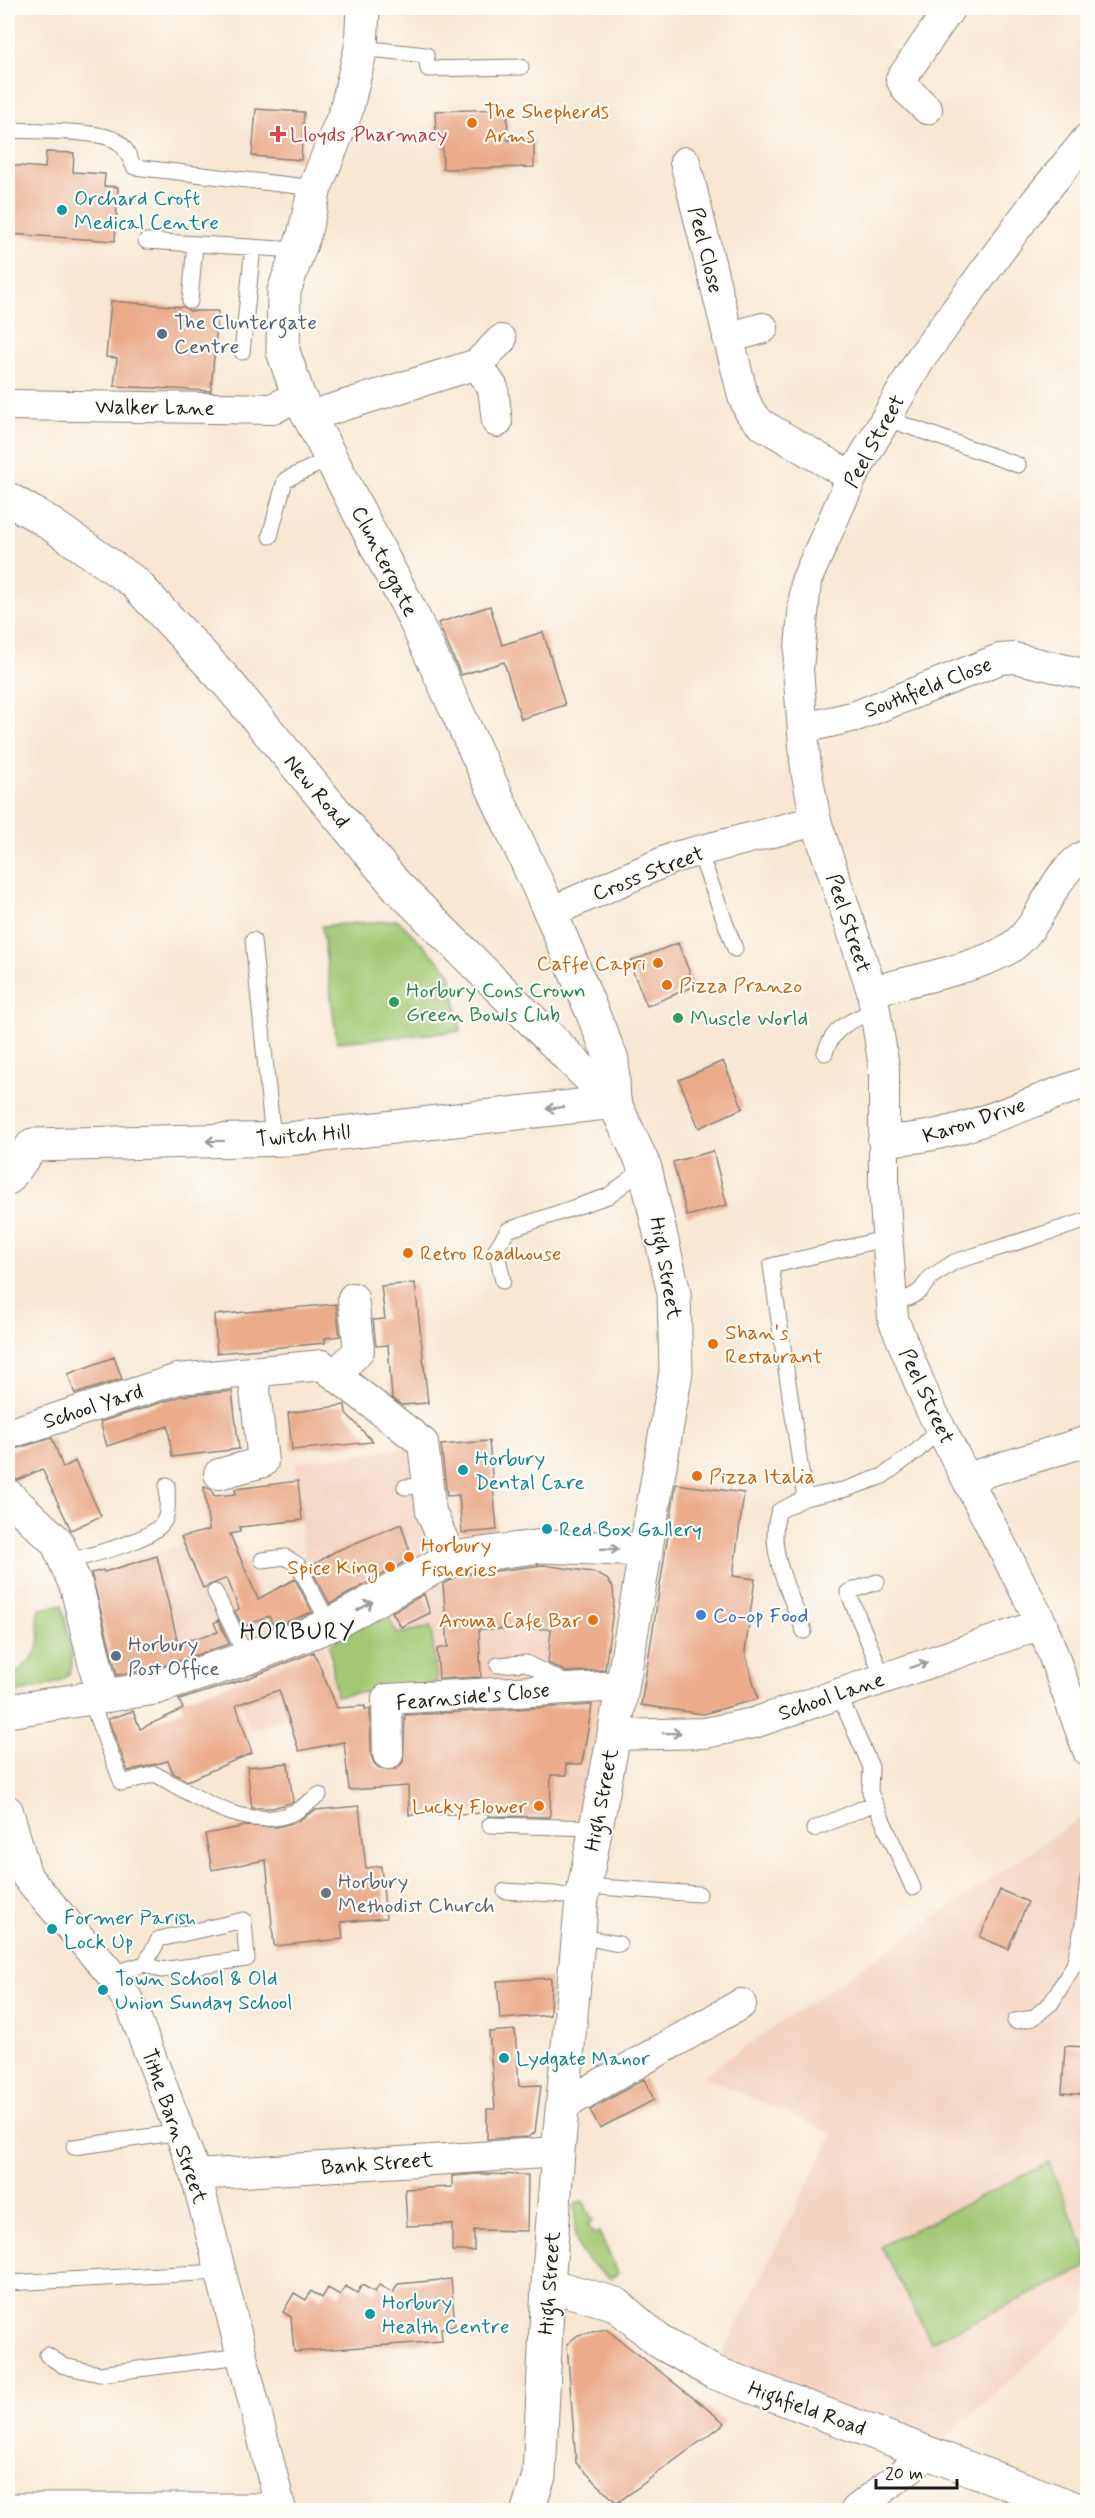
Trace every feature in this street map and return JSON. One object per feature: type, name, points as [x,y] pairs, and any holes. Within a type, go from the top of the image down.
[{"type":"main road","name":"Cluntergate","points":[[363,8],[361,48],[346,111],[315,188],[299,250],[284,291],[283,351],[304,406],[333,457],[412,614],[551,912],[612,1060],[614,1102]]},
{"type":"main road","name":"New Road","points":[[8,499],[45,520],[134,582],[227,682],[397,886],[614,1102]]},
{"type":"main road","name":"Twitch Hill","points":[[8,1178],[33,1145],[273,1139],[614,1102]]},
{"type":"main road","name":"High Street","points":[[528,2511],[539,2476],[548,2285],[558,2152],[583,1893],[614,1735],[676,1371],[674,1293],[645,1168],[614,1102]]},
{"type":"main road","points":[[8,1496],[57,1542],[66,1562],[77,1588],[96,1698]]},
{"type":"main road","points":[[8,1711],[155,1688],[247,1658],[330,1625],[451,1558],[542,1546],[646,1550]]},
{"type":"main road","name":"Highfield Road","points":[[548,2285],[616,2304],[660,2342],[713,2372],[1080,2511]]},
{"type":"street","points":[[927,109],[907,90],[901,79],[950,8]]},
{"type":"street","name":"Peel Street","points":[[1088,138],[1037,200],[921,358],[852,477],[806,581],[798,669],[806,770],[816,820],[873,1000],[884,1067],[883,1140],[893,1319],[906,1355],[940,1428],[1042,1624],[1088,1751]]},
{"type":"street","name":"Peel Close","points":[[685,162],[743,396],[750,412],[761,424],[852,477]]},
{"type":"street","points":[[728,338],[763,328]]},
{"type":"street","points":[[497,422],[493,388],[477,364],[501,340]]},
{"type":"street","name":"Walker Lane","points":[[8,405],[273,409],[304,406],[477,364]]},
{"type":"street","name":"Southfield Close","points":[[804,728],[856,716],[1000,659],[1015,658],[1088,675]]},
{"type":"street","name":"Cross Street","points":[[551,912],[675,857],[816,820]]},
{"type":"street","points":[[873,1000],[990,959],[1014,946],[1030,927],[1069,866],[1088,854]]},
{"type":"street","name":"Karon Drive","points":[[883,1140],[913,1140],[993,1116],[1069,1081]]},
{"type":"street","points":[[353,1298],[359,1350],[336,1375],[423,1443],[416,1486],[451,1558]]},
{"type":"street","name":"School Yard","points":[[8,1434],[178,1379],[322,1365],[336,1375]]},
{"type":"street","points":[[219,1474],[263,1462],[254,1372]]},
{"type":"street","points":[[967,1478],[1088,1441]]},
{"type":"street","name":"School Lane","points":[[614,1735],[705,1733],[754,1723],[1042,1624]]},
{"type":"street","points":[[576,1688],[622,1686]]},
{"type":"street","name":"Fearnside's Close","points":[[388,1754],[387,1699],[576,1688]]},
{"type":"street","name":"Tithe Barn Street","points":[[8,1811],[14,1866],[27,1877],[111,1974],[131,2005],[181,2132],[196,2175],[279,2506]]},
{"type":"street","points":[[562,2106],[741,2004]]},
{"type":"street","name":"Bank Street","points":[[196,2175],[558,2152]]},
{"type":"street","points":[[856,2511],[929,2453]]},
{"type":"lane","points":[[361,48],[426,55],[428,69],[521,67]]},
{"type":"lane","points":[[8,130],[81,134],[114,139],[125,148],[134,167],[315,188]]},
{"type":"lane","points":[[146,241],[299,250]]},
{"type":"lane","points":[[190,301],[195,244]]},
{"type":"lane","points":[[242,352],[253,247]]},
{"type":"lane","points":[[885,418],[1018,465]]},
{"type":"lane","points":[[270,536],[285,480],[333,457]]},
{"type":"lane","points":[[699,851],[735,949]]},
{"type":"lane","points":[[254,940],[273,1139]]},
{"type":"lane","points":[[825,1053],[830,1036],[873,1000]]},
{"type":"lane","points":[[502,1281],[496,1249],[508,1230],[608,1196],[645,1168]]},
{"type":"lane","points":[[891,1296],[909,1298],[932,1277],[954,1262],[1088,1220]]},
{"type":"lane","points":[[805,1498],[771,1266],[888,1238]]},
{"type":"lane","points":[[804,1631],[778,1559],[774,1525],[778,1511],[805,1498],[847,1489],[883,1476],[918,1450],[940,1428]]},
{"type":"lane","points":[[66,1562],[142,1537],[157,1529],[165,1518],[167,1485]]},
{"type":"lane","points":[[262,1560],[285,1557],[298,1565],[330,1625]]},
{"type":"lane","points":[[877,1582],[848,1592],[883,1677]]},
{"type":"lane","points":[[215,1592],[247,1658]]},
{"type":"lane","points":[[498,1665],[526,1663],[576,1688]]},
{"type":"lane","points":[[838,1693],[871,1767],[870,1792],[914,1888]]},
{"type":"lane","points":[[96,1698],[122,1783],[155,1774],[215,1805],[262,1820],[292,1812],[319,1795]]},
{"type":"lane","points":[[814,1829],[875,1803]]},
{"type":"lane","points":[[490,1825],[595,1828]]},
{"type":"lane","points":[[1015,2021],[1033,2018],[1052,2003],[1074,1965],[1083,1925],[1088,1877]]},
{"type":"lane","points":[[505,1891],[699,1894]]},
{"type":"lane","points":[[111,1974],[145,1964],[161,1970],[247,1959],[244,1920],[159,1939],[145,1964]]},
{"type":"lane","points":[[578,1935],[619,1944]]},
{"type":"lane","points":[[74,2147],[181,2132]]},
{"type":"lane","points":[[8,2283],[220,2272]]},
{"type":"lane","points":[[47,2355],[64,2366],[99,2374],[241,2356]]},
{"type":"lane","points":[[8,2502],[279,2506]]},
{"type":"shaded area","points":[[412,1445],[444,1556],[627,1554],[584,1823],[508,1820],[508,1755],[502,1680],[437,1683],[397,1634],[384,1610],[324,1645],[336,1703],[249,1731],[227,1660],[108,1693],[77,1574],[202,1539],[240,1544],[275,1638],[329,1614],[305,1565],[296,1462],[400,1449]]},
{"type":"shaded area","points":[[1087,1813],[1087,2310],[929,2453],[713,2372],[833,2134],[703,2076]]},
{"type":"green space","name":"Horbury Cons Crown Green Bowls Club","points":[[398,920],[450,972],[461,1031],[337,1042],[322,926]]},
{"type":"green space","points":[[62,1605],[71,1648],[70,1672],[63,1679],[51,1684],[8,1694],[9,1678],[34,1656],[37,1650],[40,1637],[37,1619],[40,1609]]},
{"type":"green space","points":[[384,1609],[397,1634],[431,1627],[437,1683],[336,1696],[330,1645]]},
{"type":"green space","points":[[1049,2163],[1087,2253],[1087,2267],[931,2342],[881,2246]]},
{"type":"green space","points":[[583,2201],[593,2221],[588,2224],[593,2234],[599,2232],[618,2273],[610,2279],[589,2261],[576,2240],[575,2203]]},
{"type":"building","name":"Lloyds Pharmacy","points":[[256,109],[304,112],[301,160],[252,156]]},
{"type":"building","name":"The Shepherds Arms","points":[[507,109],[508,140],[534,139],[534,167],[443,169],[442,136],[436,136],[435,111]]},
{"type":"building","name":"Orchard Croft Medical Centre","points":[[46,152],[74,153],[73,172],[105,174],[104,186],[118,187],[115,241],[8,234],[8,165],[45,168]]},
{"type":"building","name":"The Cluntergate Centre","points":[[111,301],[183,307],[189,311],[218,311],[211,391],[114,386],[117,358],[106,357]]},
{"type":"building","points":[[490,606],[502,645],[543,632],[565,705],[521,719],[504,662],[461,675],[438,623]]},
{"type":"building","points":[[678,943],[695,986],[647,1006],[629,962]]},
{"type":"building","points":[[723,1061],[743,1108],[699,1128],[679,1080]]},
{"type":"building","points":[[713,1151],[727,1205],[687,1216],[673,1162]]},
{"type":"building","points":[[415,1283],[428,1403],[402,1405],[392,1398],[388,1345],[376,1346],[373,1320],[385,1319],[381,1286]]},
{"type":"building","points":[[336,1304],[340,1336],[325,1338],[325,1343],[217,1353],[214,1315]]},
{"type":"building","points":[[114,1357],[122,1379],[75,1394],[68,1374]]},
{"type":"building","points":[[232,1391],[239,1449],[172,1457],[168,1426],[107,1446],[100,1422],[182,1396]]},
{"type":"building","points":[[345,1405],[346,1413],[373,1442],[292,1450],[288,1413]]},
{"type":"building","points":[[52,1438],[63,1468],[75,1461],[101,1516],[71,1530],[42,1469],[18,1480],[8,1478],[8,1451]]},
{"type":"building","name":"Horbury Dental Care","points":[[489,1441],[497,1530],[462,1533],[459,1495],[447,1496],[441,1445]]},
{"type":"building","points":[[298,1481],[302,1520],[240,1527],[240,1532],[230,1534],[258,1599],[295,1579],[312,1612],[274,1627],[269,1616],[243,1627],[235,1611],[239,1609],[227,1578],[203,1588],[181,1537],[209,1530],[204,1487],[211,1489],[214,1496],[236,1494],[235,1489]]},
{"type":"building","name":"Co-op Food","points":[[676,1484],[744,1493],[733,1576],[755,1579],[745,1652],[758,1699],[703,1714],[641,1705]]},
{"type":"building","points":[[401,1524],[412,1558],[330,1604],[310,1567],[334,1552]]},
{"type":"building","points":[[157,1556],[178,1643],[218,1632],[214,1623],[218,1620],[229,1644],[151,1670],[117,1675],[91,1573],[103,1570],[104,1572]]},
{"type":"building","points":[[543,1565],[593,1572],[607,1579],[613,1587],[614,1601],[605,1670],[566,1672],[548,1663],[551,1629],[479,1629],[481,1677],[439,1679],[437,1649],[448,1647],[443,1584],[457,1576]]},
{"type":"building","points":[[424,1594],[430,1613],[401,1627],[392,1612]]},
{"type":"building","points":[[314,1652],[337,1708],[365,1706],[365,1709],[370,1709],[371,1755],[374,1763],[380,1769],[396,1769],[403,1762],[405,1715],[592,1705],[582,1764],[566,1764],[567,1775],[551,1775],[550,1817],[488,1816],[489,1813],[409,1815],[408,1786],[349,1790],[344,1742],[299,1751],[279,1690],[236,1705],[252,1753],[187,1781],[173,1773],[168,1761],[128,1771],[108,1719],[133,1711],[140,1729],[183,1709],[179,1700],[246,1679]]},
{"type":"building","points":[[288,1763],[293,1802],[273,1808],[252,1808],[247,1767]]},
{"type":"building","name":"Horbury Methodist Church","points":[[359,1806],[366,1868],[381,1866],[386,1918],[341,1922],[343,1939],[274,1946],[266,1860],[212,1870],[205,1834],[246,1826],[277,1827],[296,1822],[315,1810]]},
{"type":"building","points":[[1000,1890],[1028,1902],[1008,1949],[980,1937]]},
{"type":"building","points":[[551,1978],[550,2015],[500,2019],[497,1981]]},
{"type":"building","points":[[515,2030],[519,2086],[541,2085],[535,2132],[529,2137],[487,2139],[487,2109],[495,2109],[489,2032]]},
{"type":"building","points":[[1065,2046],[1088,2047],[1088,2095],[1062,2093]]},
{"type":"building","points":[[644,2079],[654,2100],[600,2128],[590,2110]]},
{"type":"building","points":[[528,2175],[527,2231],[474,2230],[474,2251],[452,2251],[452,2224],[407,2226],[405,2189],[452,2187],[452,2176]]},
{"type":"building","name":"Horbury Health Centre","points":[[451,2279],[455,2326],[441,2328],[442,2341],[294,2352],[291,2317],[283,2312],[294,2293],[306,2300],[311,2291],[322,2298],[328,2288],[340,2295],[345,2286],[357,2293],[362,2285],[375,2292],[379,2285],[393,2293],[398,2284]]},
{"type":"building","points":[[606,2329],[725,2423],[617,2503],[576,2463],[567,2344],[578,2335]]},
{"type":"place","name":"The Shepherds Arms","points":[[472,123]]},
{"type":"place","name":"Lloyds Pharmacy","points":[[278,134]]},
{"type":"place","name":"Orchard Croft Medical Centre","points":[[62,210]]},
{"type":"place","name":"The Cluntergate Centre","points":[[162,334]]},
{"type":"place","name":"Caffe Capri","points":[[658,963]]},
{"type":"place","name":"Pizza Pranzo","points":[[667,985]]},
{"type":"place","name":"Horbury Cons Crown Green Bowls Club","points":[[394,1002]]},
{"type":"place","name":"Muscle World","points":[[678,1018]]},
{"type":"place","name":"Retro Roadhouse","points":[[408,1253]]},
{"type":"place","name":"Shan's Restaurant","points":[[713,1344]]},
{"type":"place","name":"Horbury Dental Care","points":[[463,1470]]},
{"type":"place","name":"Pizza Italia","points":[[697,1476]]},
{"type":"place","name":"Red Box Gallery","points":[[547,1529]]},
{"type":"place","name":"Horbury Fisheries","points":[[409,1557]]},
{"type":"place","name":"Spice King","points":[[390,1567]]},
{"type":"place","name":"Co-op Food","points":[[701,1615]]},
{"type":"place","name":"Aroma Cafe Bar","points":[[593,1620]]},
{"type":"place","name":"Horbury Post Office","points":[[116,1656]]},
{"type":"place","name":"Lucky Flower","points":[[539,1806]]},
{"type":"place","name":"Horbury Methodist Church","points":[[326,1893]]},
{"type":"place","name":"Former Parish Lock Up","points":[[52,1929]]},
{"type":"place","name":"Town School & Old Union Sunday School","points":[[103,1990]]},
{"type":"place","name":"Lydgate Manor","points":[[504,2058]]},
{"type":"place","name":"Horbury Health Centre","points":[[370,2314]]},
{"type":"district","name":"HORBURY","points":[[298,1631]]}]
